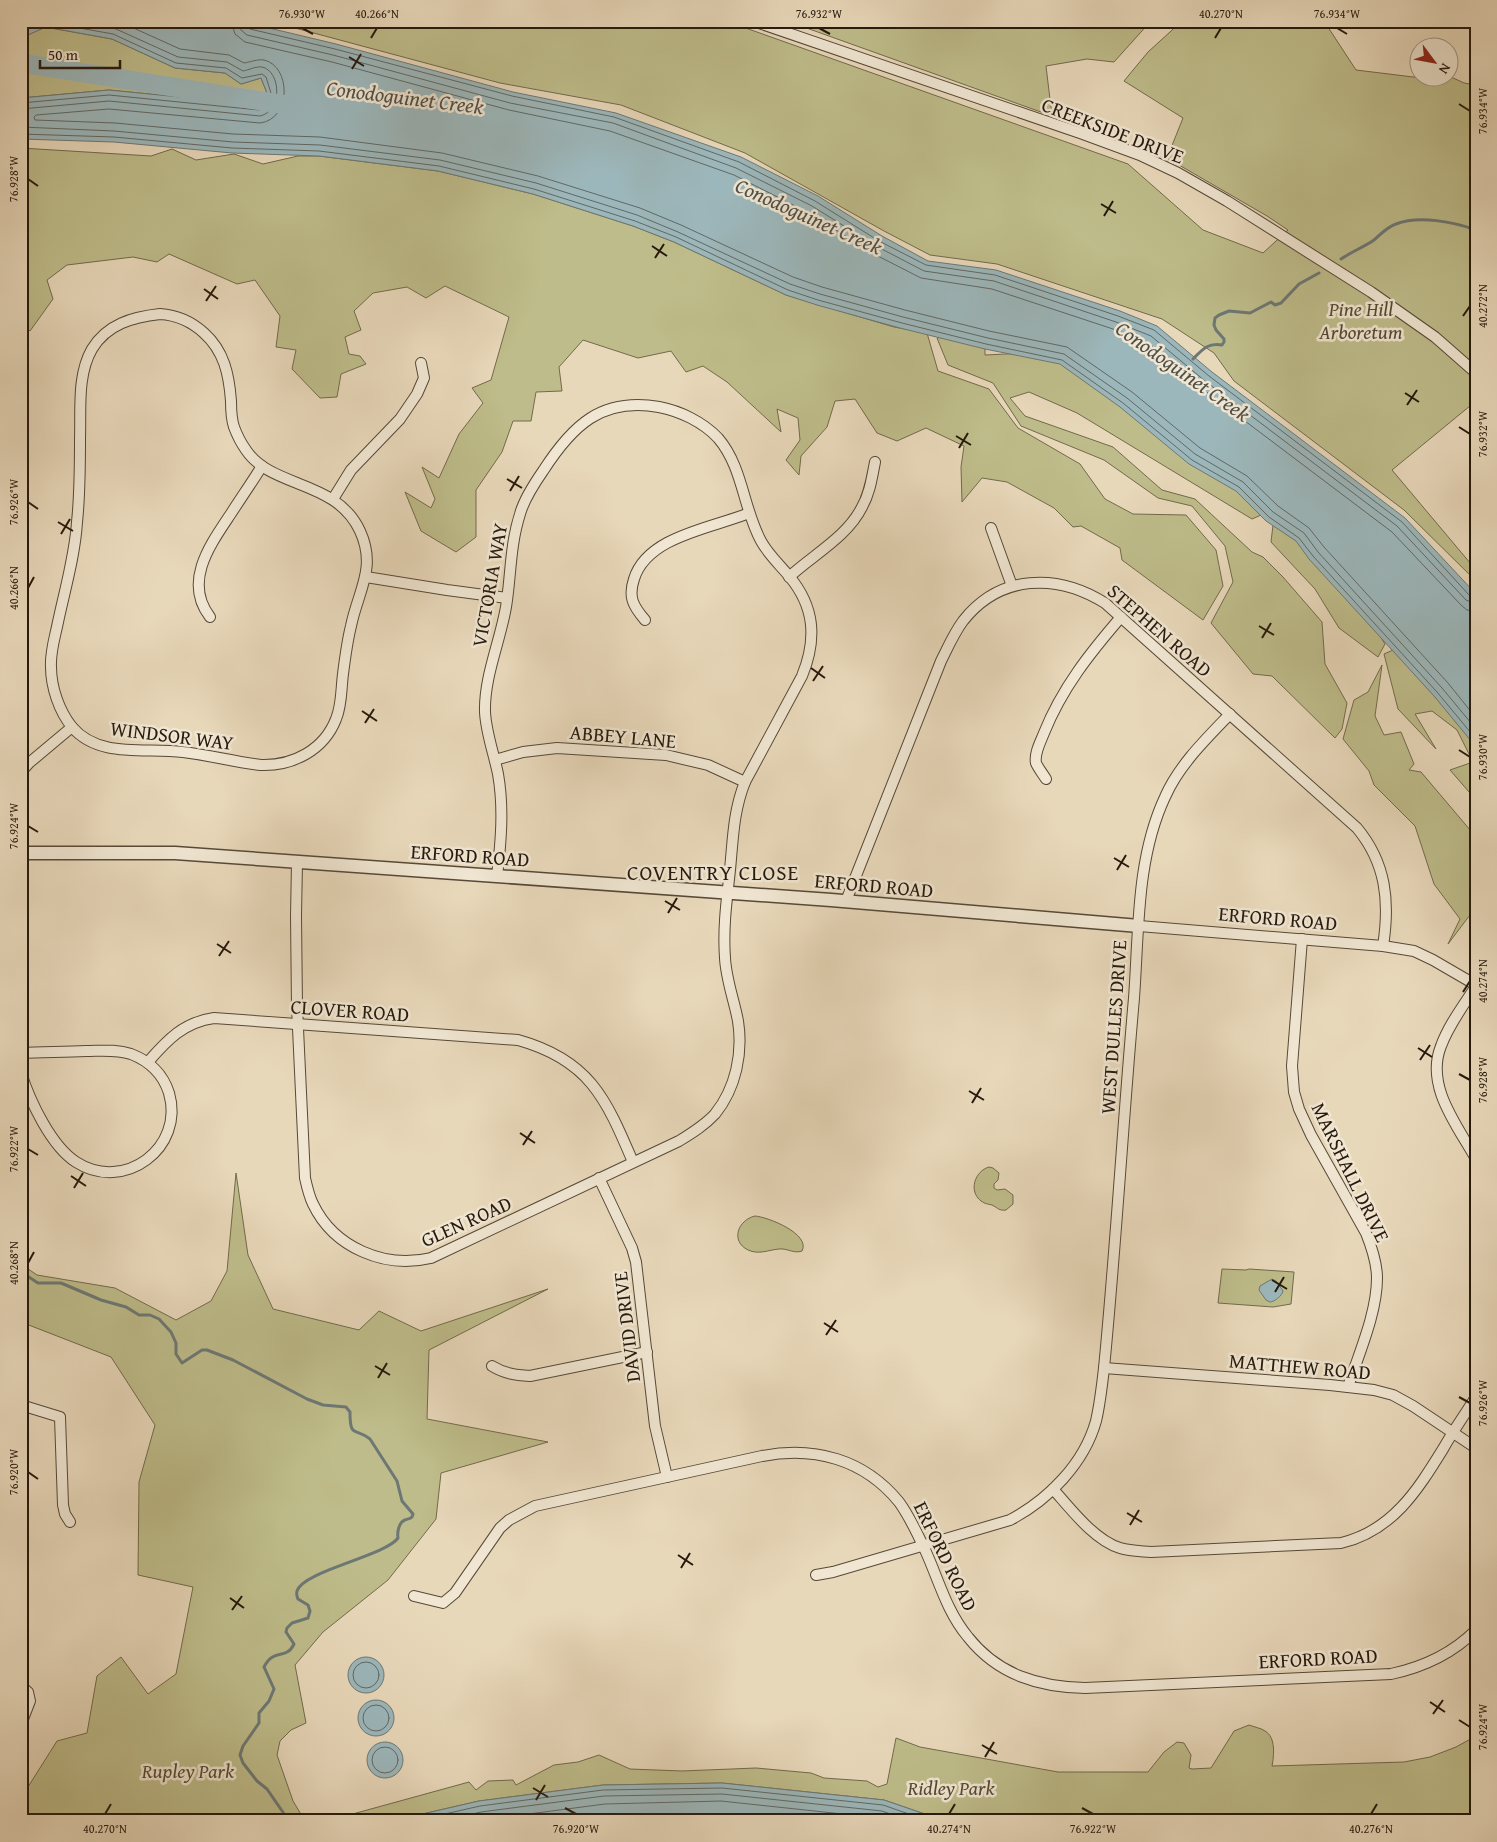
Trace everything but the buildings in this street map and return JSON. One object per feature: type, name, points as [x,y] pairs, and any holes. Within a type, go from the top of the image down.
[{"type":"street","name":"CREEKSIDE DRIVE","points":[[753,21],[1091,136],[1178,173],[1227,201],[1371,292],[1435,337],[1476,373]]},
{"type":"street","name":"WINDSOR WAY","points":[[168,315],[200,329],[212,340],[225,362],[232,419],[239,439],[248,452],[262,466],[333,499],[346,510],[360,531],[367,554],[366,577],[351,623],[341,699],[336,718],[322,741],[303,757],[273,766],[180,751],[120,750],[93,742],[83,737],[72,727],[54,692],[51,660],[77,522],[82,379],[86,363],[96,343],[106,332],[118,324],[142,316],[168,315]]},
{"type":"street","points":[[333,499],[351,470],[400,419],[418,394],[424,378],[422,363]]},
{"type":"street","name":"VICTORIA WAY","points":[[497,876],[502,802],[485,716],[485,704],[507,598],[513,538],[522,509],[533,487],[558,447],[571,432],[583,422],[610,410],[639,405],[667,409],[695,420],[707,428],[722,444],[731,458],[741,482],[749,513],[762,543],[801,594],[808,611],[812,632],[811,648],[798,684],[745,782],[739,797],[733,825],[729,880],[726,892]]},
{"type":"street","points":[[789,576],[842,533],[854,520],[868,494],[875,462]]},
{"type":"street","points":[[210,617],[200,598],[198,582],[202,566],[212,541],[262,466]]},
{"type":"street","points":[[645,620],[636,609],[630,594],[635,575],[641,564],[650,554],[675,538],[749,513]]},
{"type":"street","points":[[991,528],[1012,586]]},
{"type":"street","points":[[366,577],[507,598]]},
{"type":"street","name":"STEPHEN ROAD","points":[[846,901],[941,661],[955,632],[970,613],[988,597],[1012,586],[1039,582],[1075,587],[1105,603],[1331,804],[1364,837],[1383,876],[1386,891],[1383,946]]},
{"type":"street","points":[[1046,779],[1036,762],[1038,748],[1047,725],[1071,680],[1094,648],[1122,617]]},
{"type":"street","name":"WEST DULLES DRIVE","points":[[816,1575],[833,1572],[1010,1520],[1025,1512],[1052,1489],[1070,1471],[1082,1453],[1095,1422],[1104,1368],[1139,926],[1147,850],[1164,797],[1174,779],[1189,759],[1230,714]]},
{"type":"street","points":[[21,772],[72,727]]},
{"type":"street","name":"ABBEY LANE","points":[[494,760],[523,752],[557,748],[666,755],[708,765],[745,782]]},
{"type":"street","name":"ERFORD ROAD","points":[[21,853],[175,853],[846,901],[1383,946],[1414,951],[1476,985]]},
{"type":"street","name":"GLEN ROAD","points":[[297,862],[298,1024],[304,1165],[308,1192],[312,1204],[329,1228],[352,1247],[362,1253],[389,1260],[408,1262],[431,1258],[679,1141],[714,1115],[731,1088],[740,1050],[740,1036],[725,958],[726,892]]},
{"type":"street","name":"MARSHALL DRIVE","points":[[1302,939],[1292,1066],[1294,1092],[1299,1109],[1311,1134],[1366,1233],[1376,1268],[1375,1296],[1372,1312],[1348,1386]]},
{"type":"street","points":[[1476,985],[1449,1029],[1441,1046],[1436,1070],[1437,1080],[1444,1101],[1476,1159]]},
{"type":"street","name":"CLOVER ROAD","points":[[148,1062],[175,1033],[189,1024],[214,1018],[518,1040],[534,1044],[567,1060],[592,1082],[611,1112],[633,1162]]},
{"type":"street","points":[[21,1053],[119,1051],[129,1053],[148,1062],[162,1077],[171,1099],[171,1119],[168,1133],[162,1144],[148,1160],[133,1168],[117,1172],[93,1170],[75,1162],[59,1146],[42,1120],[21,1073]]},
{"type":"street","name":"DAVID DRIVE","points":[[599,1178],[632,1248],[636,1262],[655,1426],[667,1477]]},
{"type":"street","points":[[492,1366],[502,1372],[530,1376],[647,1352]]},
{"type":"street","name":"MATTHEW ROAD","points":[[1104,1368],[1348,1386],[1393,1395],[1476,1448]]},
{"type":"street","points":[[1052,1489],[1100,1538],[1118,1548],[1131,1551],[1151,1552],[1341,1542],[1366,1534],[1382,1525],[1405,1505],[1422,1482],[1476,1397]]},
{"type":"street","points":[[21,1405],[60,1418],[63,1505],[65,1514],[70,1522]]},
{"type":"street","name":"ERFORD ROAD","points":[[414,1596],[443,1603],[455,1593],[500,1528],[522,1511],[535,1506],[778,1453],[807,1452],[828,1456],[860,1470],[890,1492],[900,1503],[911,1521],[949,1608],[968,1638],[995,1663],[1031,1681],[1055,1687],[1085,1688],[1391,1674],[1407,1671],[1437,1659],[1458,1647],[1476,1630]]},
{"type":"street","points":[[21,1686],[25,1688],[30,1696],[30,1701],[21,1724]]},
{"type":"green space","name":"Pine Hill Arboretum","points":[[269,21],[726,21],[1128,164],[1203,230],[1263,253],[1288,230],[1167,158],[1183,118],[1124,81],[1148,52],[1182,21],[1324,21],[1356,70],[1410,77],[1410,88],[1460,88],[1460,81],[1476,85],[1476,401],[1392,470],[1476,570],[1476,581],[1404,510],[1234,381],[1214,353],[1162,319],[997,264],[930,255],[745,153],[621,105],[500,83]]},
{"type":"green space","points":[[787,21],[1150,22],[1114,62],[1087,59],[1046,66],[1052,116]]},
{"type":"green space","points":[[45,27],[112,39],[175,68],[225,73],[241,84],[261,78],[267,93],[260,105],[109,90],[21,98],[21,38]]},
{"type":"green space","points":[[21,148],[151,156],[172,149],[196,160],[234,154],[263,164],[298,156],[319,156],[438,171],[533,194],[633,226],[674,242],[786,295],[894,327],[927,333],[938,371],[989,389],[1018,428],[1080,464],[1105,499],[1133,514],[1186,515],[1216,550],[1223,586],[1203,620],[1122,560],[1120,548],[1081,526],[1073,527],[1054,508],[1007,482],[982,478],[962,502],[961,467],[964,446],[926,428],[897,441],[877,433],[855,399],[835,401],[827,427],[801,456],[799,475],[786,460],[800,440],[798,418],[777,409],[781,432],[727,382],[703,366],[686,372],[671,351],[638,358],[583,340],[559,367],[562,391],[536,392],[531,421],[513,421],[502,452],[476,490],[476,537],[456,552],[421,531],[405,492],[431,508],[435,499],[422,467],[439,478],[459,434],[483,403],[472,388],[491,380],[509,317],[445,286],[426,298],[407,287],[373,293],[354,311],[361,330],[345,337],[349,354],[360,356],[366,364],[341,374],[337,397],[320,398],[292,369],[296,350],[276,347],[280,316],[255,280],[237,284],[169,254],[157,262],[133,257],[67,265],[47,280],[53,299],[30,331],[21,324],[23,276]]},
{"type":"green space","points":[[951,335],[985,343],[985,355],[1027,353],[1060,361],[1268,512],[1252,519],[1077,413],[1029,392],[1010,398],[1025,416],[1113,447],[1162,490],[1195,499],[1252,552],[1263,557],[1283,577],[1322,622],[1325,664],[1347,703],[1342,729],[1335,738],[1272,676],[1253,674],[1211,623],[1233,582],[1225,546],[1192,506],[1158,498],[1104,460],[1021,426],[993,383],[948,365],[937,338]]},
{"type":"green space","points":[[1273,525],[1302,544],[1366,613],[1385,644],[1378,657],[1339,628],[1315,589],[1271,542]]},
{"type":"green space","points":[[1393,650],[1476,742],[1476,800],[1450,770],[1473,762],[1457,730],[1432,711],[1415,714],[1436,749],[1398,709],[1384,654]]},
{"type":"green space","points":[[1382,665],[1375,716],[1384,735],[1401,732],[1414,764],[1409,770],[1421,772],[1476,837],[1476,912],[1473,911],[1448,944],[1460,919],[1434,884],[1415,826],[1374,785],[1369,771],[1343,739],[1354,700],[1368,692]]},
{"type":"green space","points":[[989,1167],[999,1173],[994,1188],[997,1190],[1005,1189],[1013,1195],[1013,1204],[1006,1210],[1000,1210],[982,1202],[975,1192],[974,1187],[977,1177],[984,1169]]},
{"type":"green space","name":"Rupley Park","points":[[236,1173],[248,1255],[273,1309],[359,1330],[379,1311],[421,1331],[548,1289],[429,1350],[427,1419],[548,1442],[441,1473],[436,1519],[388,1580],[323,1632],[295,1665],[306,1723],[291,1730],[280,1741],[277,1755],[293,1801],[305,1821],[21,1821],[21,1798],[57,1741],[87,1733],[97,1676],[121,1657],[148,1694],[176,1674],[193,1587],[138,1575],[139,1482],[155,1425],[111,1357],[21,1322],[21,1264],[37,1275],[115,1288],[176,1320],[211,1301],[227,1271]]},
{"type":"green space","points":[[755,1216],[778,1223],[795,1233],[803,1245],[802,1251],[796,1252],[782,1249],[756,1252],[742,1246],[739,1241],[738,1231],[744,1222]]},
{"type":"green space","points":[[1222,1269],[1294,1272],[1291,1304],[1273,1307],[1218,1303]]},
{"type":"green space","name":"Ridley Park","points":[[1249,1725],[1269,1734],[1273,1742],[1274,1752],[1272,1766],[1404,1762],[1430,1757],[1456,1747],[1476,1736],[1476,1820],[945,1821],[884,1800],[722,1783],[603,1785],[479,1801],[392,1821],[342,1821],[349,1815],[469,1782],[476,1790],[488,1781],[513,1780],[516,1785],[554,1765],[578,1762],[599,1755],[630,1769],[682,1771],[756,1768],[811,1773],[824,1778],[867,1781],[878,1787],[887,1784],[896,1738],[920,1747],[1058,1772],[1148,1772],[1164,1752],[1177,1742],[1184,1743],[1191,1755],[1189,1768],[1211,1768],[1234,1731]]},
{"type":"water","points":[[21,21],[237,21],[336,44],[513,92],[616,113],[741,157],[818,196],[882,236],[928,261],[996,270],[1120,311],[1157,326],[1212,372],[1405,518],[1476,594],[1476,747],[1434,696],[1309,559],[1296,541],[1266,521],[1236,491],[1189,464],[1120,407],[1060,364],[985,349],[817,305],[786,295],[674,242],[633,226],[533,194],[438,171],[319,156],[232,153],[114,142],[21,139],[21,98],[109,90],[260,105],[267,93],[261,78],[241,84],[225,73],[175,68],[112,39],[46,27],[21,38]]},
{"type":"water","points":[[1272,1279],[1276,1281],[1283,1291],[1278,1298],[1270,1302],[1266,1300],[1259,1290],[1260,1286]]},
{"type":"water","points":[[366,1657],[373,1658],[379,1662],[383,1668],[383,1682],[379,1688],[373,1692],[366,1693],[359,1692],[353,1688],[349,1682],[348,1675],[349,1668],[353,1662],[359,1658]]},
{"type":"water","points":[[376,1700],[383,1701],[389,1705],[393,1711],[393,1725],[389,1731],[383,1735],[376,1736],[369,1735],[363,1731],[359,1725],[358,1718],[359,1711],[363,1705],[369,1701]]},
{"type":"water","points":[[385,1742],[392,1743],[398,1747],[402,1753],[402,1767],[398,1773],[392,1777],[385,1778],[378,1777],[372,1773],[368,1767],[367,1760],[368,1753],[372,1747],[378,1743]]},
{"type":"water","points":[[722,1783],[884,1800],[945,1821],[392,1821],[479,1801],[603,1785]]},
{"type":"waterway","name":"Conodoguinet Creek","points":[[21,63],[287,105]]},
{"type":"waterway","points":[[1341,259],[1374,240],[1390,227],[1405,221],[1436,221],[1457,224],[1476,230]]},
{"type":"waterway","points":[[1193,359],[1209,346],[1222,345],[1224,342],[1224,339],[1214,325],[1215,318],[1219,315],[1229,311],[1250,313],[1271,302],[1275,305],[1281,303],[1299,284],[1319,273]]},
{"type":"waterway","points":[[21,1272],[38,1283],[61,1283],[101,1300],[126,1307],[139,1315],[150,1315],[159,1319],[171,1332],[176,1343],[176,1354],[182,1363],[202,1350],[207,1350],[233,1360],[307,1399],[323,1405],[346,1407],[350,1412],[352,1429],[370,1439],[397,1481],[402,1501],[413,1514],[411,1518],[401,1523],[398,1530],[398,1538],[390,1545],[378,1551],[328,1570],[303,1584],[297,1591],[297,1595],[298,1599],[308,1605],[310,1611],[308,1618],[292,1623],[287,1628],[286,1632],[294,1644],[287,1652],[272,1657],[264,1667],[274,1689],[269,1701],[259,1713],[259,1723],[243,1746],[240,1755],[243,1763],[257,1781],[267,1789],[289,1821]]},
{"type":"district","name":"COVENTRY CLOSE","points":[[713,872]]}]
